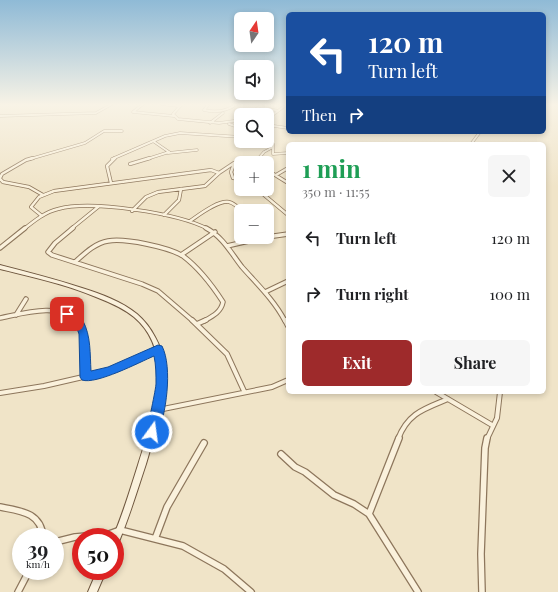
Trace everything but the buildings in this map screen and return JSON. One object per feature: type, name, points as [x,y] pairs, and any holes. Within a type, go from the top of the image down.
[{"type":"main road","points":[[0,267],[69,287],[125,308],[136,316],[154,336],[161,366],[161,384],[158,410],[138,479],[121,528]]},
{"type":"main road","points":[[92,592],[98,580]]},
{"type":"street","points":[[43,195],[32,189],[3,182],[0,179],[2,174],[26,160],[85,143],[103,132]]},
{"type":"street","points":[[110,183],[107,166],[112,159],[153,141],[180,133],[234,137]]},
{"type":"street","points":[[472,142],[478,134]]},
{"type":"street","points":[[153,141],[168,150],[168,153]]},
{"type":"street","points":[[262,154],[273,147],[273,154]]},
{"type":"street","points":[[273,148],[273,154]]},
{"type":"street","points":[[130,164],[168,153],[197,150]]},
{"type":"street","points":[[273,154],[286,153]]},
{"type":"street","points":[[132,211],[151,194],[206,186],[219,173],[234,163]]},
{"type":"street","points":[[234,163],[232,172],[234,178]]},
{"type":"street","points":[[286,169],[276,175],[286,182]]},
{"type":"street","points":[[42,216],[31,207],[33,202],[43,195],[58,190],[211,170],[219,173]]},
{"type":"street","points":[[164,215],[179,200],[181,189]]},
{"type":"street","points":[[265,196],[286,213]]},
{"type":"street","points":[[190,221],[216,206],[227,202],[234,204]]},
{"type":"street","points":[[0,248],[42,216],[66,207],[98,207],[164,215],[190,221],[214,232],[265,292],[282,314],[286,322]]},
{"type":"street","points":[[98,207],[55,243],[48,252],[52,255],[142,284],[158,291],[197,324],[227,354],[244,391]]},
{"type":"street","points":[[181,255],[214,232]]},
{"type":"street","points":[[274,235],[286,234]]},
{"type":"street","points":[[74,262],[94,247],[107,241],[115,240],[151,246],[181,255],[192,265],[223,302],[223,306],[220,311],[197,324]]},
{"type":"street","points":[[227,246],[235,244]]},
{"type":"street","points":[[265,292],[286,282]]},
{"type":"street","points":[[16,315],[26,299]]},
{"type":"street","points":[[0,318],[39,311],[56,311],[75,319],[80,324],[84,334],[86,377]]},
{"type":"street","points":[[0,393],[86,377],[109,371],[158,349]]},
{"type":"street","points":[[158,410],[244,391],[272,387],[286,381]]},
{"type":"street","points":[[439,394],[492,425]]},
{"type":"street","points":[[482,592],[483,478],[485,448],[492,425],[497,418],[500,394]]},
{"type":"street","points":[[369,514],[403,427],[410,417],[426,407],[448,399]]},
{"type":"street","points":[[155,539],[167,507],[204,443]]},
{"type":"street","points":[[281,454],[295,467],[305,472],[334,495],[354,504],[369,514],[418,592]]},
{"type":"street","points":[[0,506],[19,511],[38,519],[42,528]]},
{"type":"street","points":[[124,531],[183,546],[224,569],[251,592]]},
{"type":"street","points":[[18,592],[24,580]]},
{"type":"route","points":[[67,314],[80,324],[84,334],[86,377],[109,371],[158,349],[161,366],[161,384],[158,410],[152,432]]}]
